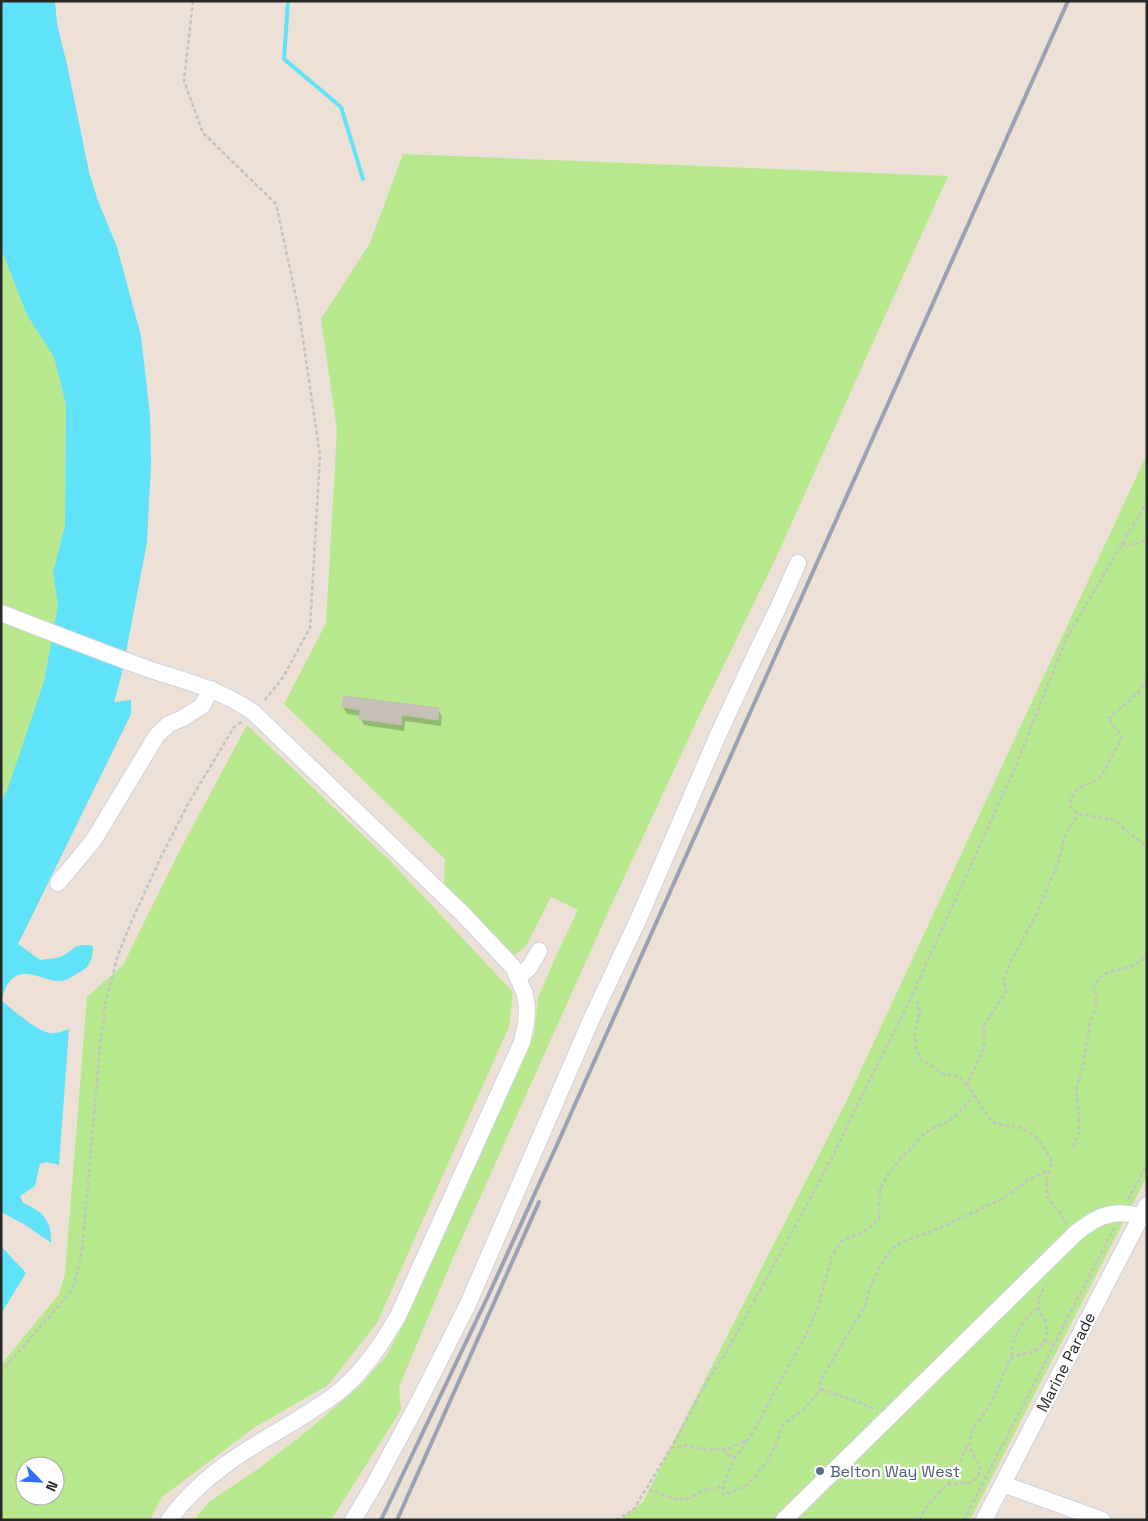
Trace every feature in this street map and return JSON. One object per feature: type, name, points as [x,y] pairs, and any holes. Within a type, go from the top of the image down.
[{"type":"street","points":[[353,1520],[413,1413],[468,1304],[591,1020],[639,918],[722,726],[798,564]]},
{"type":"street","points":[[1,613],[147,668],[210,689],[254,713],[463,914],[512,967],[518,977],[527,1008],[522,1042],[398,1316],[372,1358],[341,1390],[226,1464],[202,1484],[178,1508],[170,1520]]},
{"type":"street","points":[[58,883],[93,841],[157,736],[168,724],[183,718],[202,706],[210,689]]},
{"type":"street","points":[[518,977],[529,968],[539,952]]},
{"type":"street","points":[[784,1520],[1073,1236],[1097,1219],[1107,1215],[1145,1213]]},
{"type":"street","name":"Marine Parade","points":[[984,1520],[1145,1213]]},
{"type":"street","points":[[1003,1484],[1102,1520]]},
{"type":"path","points":[[1,1372],[69,1294],[74,1285],[82,1251],[106,1000],[118,955],[137,909],[188,804],[234,727],[254,713],[282,679],[310,628],[320,455],[298,306],[276,204],[203,133],[184,81],[193,1]]},
{"type":"path","points":[[616,1520],[634,1509],[671,1448],[705,1385],[735,1336],[834,1154],[909,1002],[1017,763],[1067,638],[1147,502]]},
{"type":"path","points":[[1122,544],[1133,545],[1147,539]]},
{"type":"path","points":[[1147,678],[1138,693],[1108,719],[1122,736],[1102,775],[1079,787],[1071,798],[1069,805],[1078,814],[1114,820],[1147,847]]},
{"type":"path","points":[[967,1084],[984,1049],[984,1026],[1006,991],[1004,980],[1010,961],[1036,915],[1058,863],[1065,836],[1078,814]]},
{"type":"path","points":[[1073,1147],[1079,1132],[1076,1090],[1083,1064],[1090,1022],[1097,1006],[1094,986],[1102,975],[1137,964],[1146,957],[1147,953]]},
{"type":"path","points":[[917,1001],[920,1011],[915,1036],[916,1050],[922,1060],[944,1074],[958,1076],[967,1084],[994,1122],[1024,1129],[1035,1137],[1046,1150],[1052,1162],[1047,1179],[1047,1197],[1073,1236]]},
{"type":"path","points":[[974,1095],[962,1110],[949,1121],[923,1135],[890,1171],[880,1189],[879,1219],[865,1231],[841,1241],[832,1256],[818,1307],[806,1335],[752,1434],[736,1457],[722,1486],[723,1495],[746,1486],[769,1460],[783,1424],[806,1407],[821,1389],[820,1381],[862,1313],[875,1277],[890,1251],[901,1242],[922,1236],[1002,1199],[1027,1181],[1049,1170]]},
{"type":"path","points":[[964,1520],[1112,1228],[1147,1164]]},
{"type":"path","points":[[1012,1356],[1031,1353],[1040,1348],[1045,1341],[1046,1324],[1038,1308],[1041,1294],[1052,1277]]},
{"type":"path","points":[[919,1520],[931,1502],[947,1486],[969,1444],[975,1426],[988,1407],[1012,1356],[1013,1346],[1020,1328],[1030,1313],[1038,1308]]},
{"type":"path","points":[[1045,1341],[1054,1345]]},
{"type":"path","points":[[821,1389],[858,1401],[889,1416]]},
{"type":"path","points":[[671,1448],[688,1445],[704,1450],[724,1449],[731,1448],[747,1440]]},
{"type":"path","points":[[947,1486],[968,1483],[974,1480],[979,1473],[980,1465],[971,1452],[969,1444]]},
{"type":"path","points":[[724,1449],[726,1455],[736,1457]]},
{"type":"path","points":[[649,1490],[675,1499],[690,1498],[705,1490],[722,1486]]},
{"type":"green space","points":[[403,154],[948,176],[775,560],[700,714],[609,910],[452,1260],[399,1387],[401,1410],[331,1520],[194,1520],[209,1502],[258,1469],[301,1436],[360,1386],[386,1356],[406,1319],[431,1265],[534,1035],[538,998],[578,910],[551,897],[526,946],[514,956],[444,884],[445,859],[284,704],[326,623],[337,430],[321,319],[370,243]]},
{"type":"green space","points":[[1,249],[27,315],[54,357],[66,405],[65,525],[53,573],[58,605],[44,680],[114,703],[131,700],[131,714],[18,944],[40,960],[60,957],[78,946],[93,946],[89,963],[70,978],[58,981],[26,974],[16,976],[8,983],[1,999]]},
{"type":"green space","points":[[1147,454],[1147,1176],[970,1520],[619,1520],[643,1502],[847,1100]]},
{"type":"green space","points":[[247,725],[390,861],[513,992],[509,1027],[377,1323],[328,1385],[255,1427],[162,1497],[150,1520],[1,1520],[1,1365],[59,1294],[65,1273],[87,997],[123,965],[179,852]]},
{"type":"water","points":[[1,1],[55,1],[57,24],[89,172],[98,201],[117,247],[141,336],[150,415],[151,464],[147,542],[122,673],[114,702],[131,700],[131,714],[18,944],[40,960],[60,957],[78,946],[93,946],[91,960],[84,969],[63,980],[58,981],[26,974],[16,976],[8,983],[1,999],[1,802],[7,791],[44,681],[58,605],[53,573],[65,525],[66,405],[54,357],[27,315],[1,249]]},
{"type":"water","points":[[1,1000],[24,1019],[44,1031],[55,1033],[69,1029],[59,1165],[46,1162],[40,1164],[35,1186],[20,1196],[23,1203],[41,1213],[45,1218],[50,1229],[51,1243],[27,1226],[1,1212]]},
{"type":"water","points":[[1,1246],[26,1273],[1,1314]]},
{"type":"building","points":[[344,696],[439,708],[438,720],[402,715],[401,725],[359,719],[360,710],[342,707]]},
{"type":"waterway","points":[[288,1],[284,59],[341,107],[363,179]]},
{"type":"railway","points":[[381,1520],[489,1294],[556,1147],[1068,1]]},
{"type":"railway","points":[[397,1520],[539,1202]]},
{"type":"place","name":"Belton Way West","points":[[820,1471]]}]
